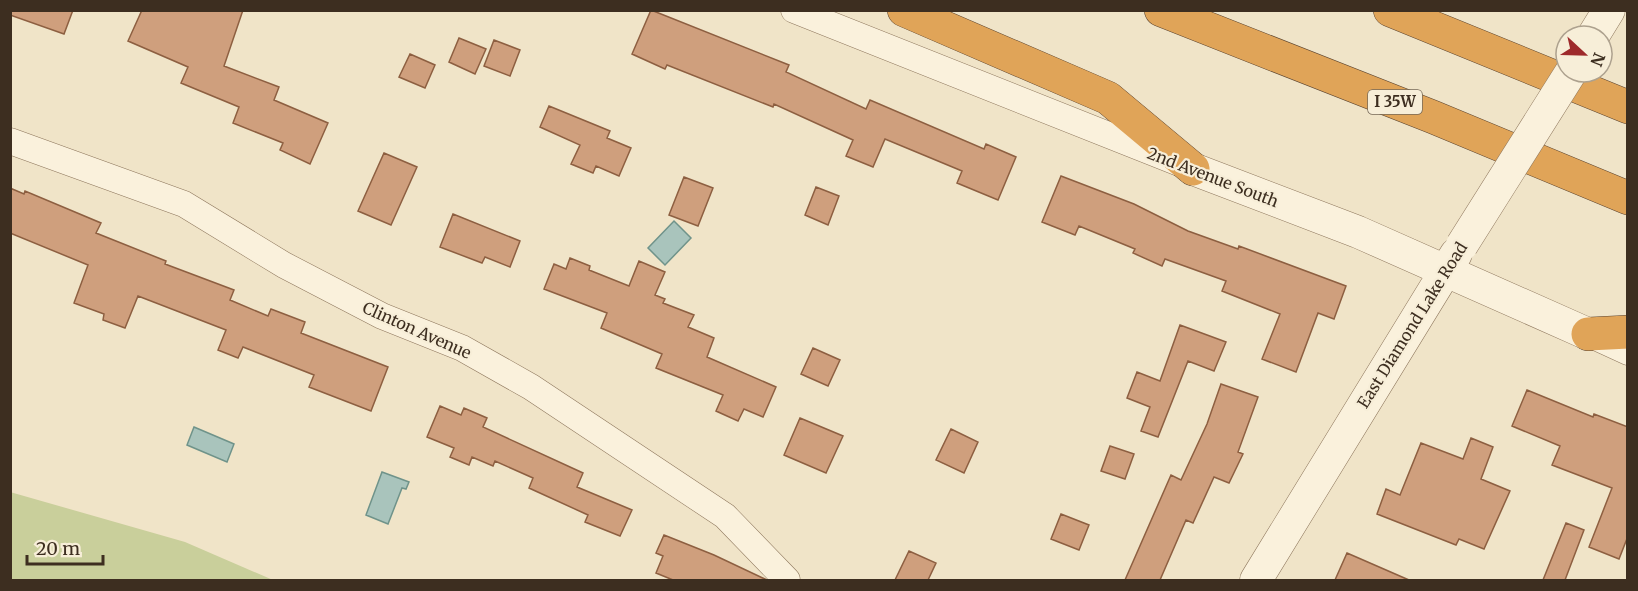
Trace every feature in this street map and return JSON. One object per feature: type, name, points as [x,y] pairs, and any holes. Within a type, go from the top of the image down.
[{"type":"highway","points":[[904,10],[1108,98],[1193,169]]},
{"type":"highway","name":"I 35W","points":[[1161,10],[1433,117],[1628,198]]},
{"type":"highway","points":[[1390,10],[1628,107]]},
{"type":"highway","points":[[1588,334],[1628,332]]},
{"type":"street","name":"2nd Avenue South","points":[[794,10],[1193,169],[1358,232],[1454,258],[1588,334],[1628,352]]},
{"type":"street","points":[[1601,24],[1610,10]]},
{"type":"street","name":"East Diamond Lake Road","points":[[1256,580],[1563,84]]},
{"type":"street","name":"Clinton Avenue","points":[[10,141],[184,204],[294,270],[382,316],[462,348],[531,387],[725,516],[787,580]]},
{"type":"green space","points":[[10,492],[185,542],[273,580],[11,580]]},
{"type":"water","points":[[674,221],[691,238],[665,265],[648,248]]},
{"type":"water","points":[[194,427],[234,444],[227,462],[187,445]]},
{"type":"water","points":[[382,472],[409,482],[406,489],[402,488],[388,524],[366,515]]},
{"type":"building","points":[[10,10],[73,10],[64,34],[10,15]]},
{"type":"building","points":[[142,10],[243,10],[224,66],[279,87],[274,100],[328,123],[310,164],[280,150],[283,143],[233,123],[239,107],[181,83],[188,67],[128,41]]},
{"type":"building","points":[[651,10],[789,65],[786,72],[866,109],[870,100],[984,149],[986,144],[1016,157],[998,200],[957,183],[962,171],[885,139],[873,167],[846,156],[853,140],[774,104],[773,107],[667,65],[665,69],[632,54]]},
{"type":"building","points":[[459,38],[486,49],[475,74],[449,62]]},
{"type":"building","points":[[494,40],[520,50],[510,76],[484,66]]},
{"type":"building","points":[[410,54],[435,65],[425,88],[399,77]]},
{"type":"building","points":[[549,106],[610,131],[607,138],[631,148],[619,176],[596,166],[593,173],[571,164],[580,145],[540,127]]},
{"type":"building","points":[[384,153],[417,167],[391,225],[358,211]]},
{"type":"building","points":[[1061,176],[1134,204],[1188,231],[1238,249],[1239,246],[1346,286],[1334,319],[1318,313],[1296,372],[1262,359],[1280,314],[1222,291],[1226,281],[1165,259],[1162,266],[1133,253],[1135,249],[1079,226],[1075,235],[1042,222]]},
{"type":"building","points":[[684,177],[713,188],[698,226],[669,215]]},
{"type":"building","points":[[816,187],[839,196],[828,225],[805,215]]},
{"type":"building","points":[[10,188],[24,194],[25,191],[101,223],[96,233],[166,261],[165,264],[234,290],[230,300],[268,316],[271,309],[305,322],[301,333],[388,367],[371,411],[309,387],[314,375],[243,347],[238,358],[218,350],[226,330],[138,296],[125,328],[103,320],[104,314],[74,303],[88,265],[10,233]]},
{"type":"building","points":[[453,214],[520,241],[510,267],[485,257],[482,263],[440,247]]},
{"type":"building","points":[[570,258],[590,266],[589,270],[629,286],[639,261],[665,272],[655,295],[665,299],[663,303],[694,315],[688,327],[714,338],[707,357],[776,387],[763,417],[744,409],[738,421],[716,411],[723,395],[656,368],[662,354],[601,328],[607,313],[544,289],[554,264],[566,269]]},
{"type":"building","points":[[1180,325],[1226,342],[1214,371],[1188,361],[1158,437],[1141,431],[1150,407],[1127,398],[1137,372],[1160,381]]},
{"type":"building","points":[[813,348],[840,360],[828,386],[801,374]]},
{"type":"building","points":[[1221,384],[1258,397],[1238,452],[1243,454],[1229,483],[1214,477],[1193,523],[1186,520],[1160,580],[1125,580],[1171,475],[1181,480],[1207,424]]},
{"type":"building","points":[[1527,390],[1593,417],[1594,414],[1628,427],[1628,536],[1619,559],[1589,547],[1612,488],[1552,465],[1560,446],[1512,426]]},
{"type":"building","points":[[440,406],[461,415],[464,408],[487,418],[483,427],[583,473],[577,487],[632,510],[620,536],[585,522],[588,515],[529,488],[533,478],[495,461],[493,466],[472,457],[469,465],[450,457],[454,448],[427,437]]},
{"type":"building","points":[[800,418],[843,436],[826,473],[784,455]]},
{"type":"building","points":[[951,429],[978,442],[964,473],[936,460]]},
{"type":"building","points":[[1471,438],[1493,447],[1481,479],[1510,491],[1484,549],[1459,539],[1456,545],[1377,514],[1386,489],[1400,495],[1421,443],[1463,459]]},
{"type":"building","points":[[1110,446],[1134,454],[1125,479],[1101,471]]},
{"type":"building","points":[[1061,514],[1089,525],[1079,550],[1051,539]]},
{"type":"building","points":[[1566,523],[1584,530],[1565,580],[1543,580]]},
{"type":"building","points":[[664,535],[767,580],[673,580],[656,573],[663,556],[656,553]]},
{"type":"building","points":[[909,551],[936,563],[928,580],[895,580]]},
{"type":"building","points":[[1347,553],[1409,580],[1335,580]]}]
